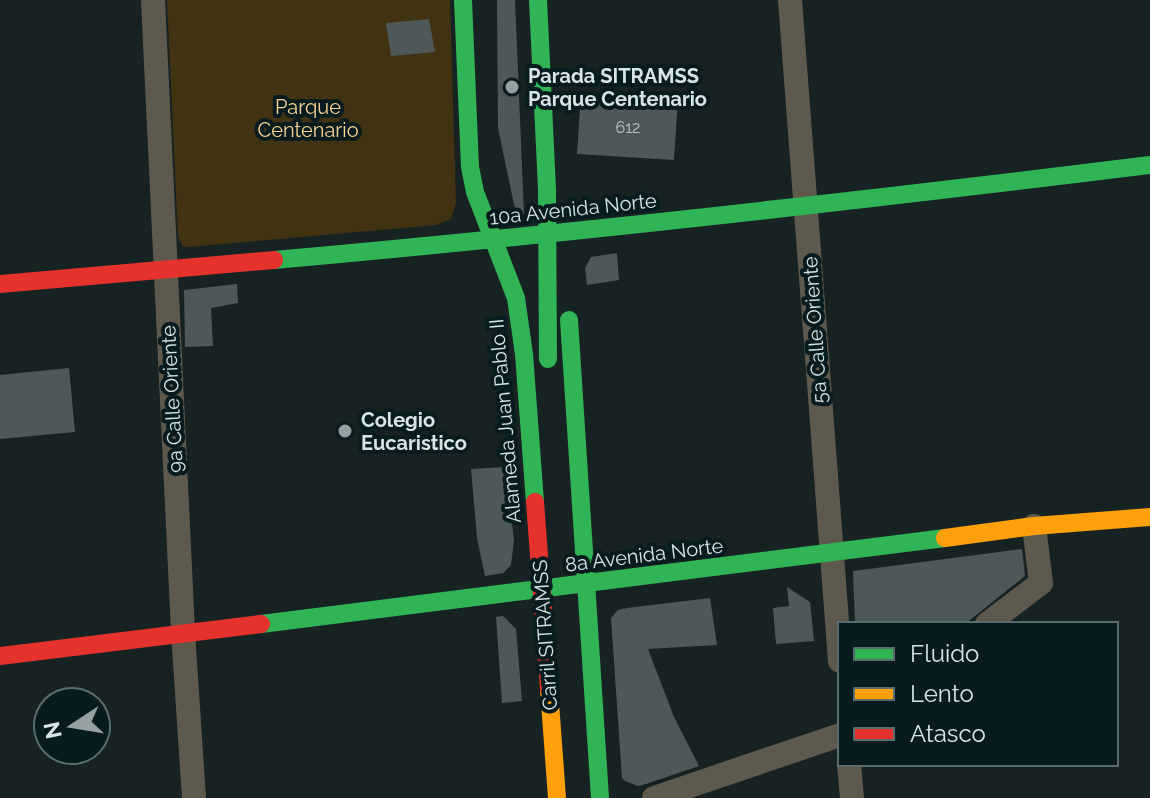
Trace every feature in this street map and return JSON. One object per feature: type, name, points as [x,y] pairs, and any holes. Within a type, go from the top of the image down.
[{"type":"street","name":"9a Calle Oriente","points":[[153,0],[183,632],[194,798]]},
{"type":"street","name":"Alameda Juan Pablo II","points":[[463,0],[470,167],[475,192],[516,298],[521,327],[557,798]]},
{"type":"street","points":[[538,0],[547,189],[546,326],[549,372]]},
{"type":"street","points":[[556,0],[565,240]]},
{"type":"street","name":"5a Calle Oriente","points":[[790,0],[838,639]]},
{"type":"street","name":"10a Avenida Norte","points":[[0,284],[494,240],[521,245],[545,234],[565,240],[1150,165]]},
{"type":"street","points":[[521,245],[546,326]]},
{"type":"street","points":[[569,309],[600,798]]},
{"type":"street","name":"8a Avenida Norte","points":[[0,656],[585,585],[1034,526],[1150,517]]},
{"type":"street","points":[[990,622],[1041,583],[1034,526]]},
{"type":"street","points":[[654,798],[838,736]]},
{"type":"street","points":[[849,766],[852,798]]},
{"type":"green space","name":"Parque Centenario","points":[[167,0],[450,0],[456,203],[451,219],[437,225],[182,246],[178,236]]},
{"type":"building","name":"Parada SITRAMSS Parque Centenario","points":[[497,0],[515,0],[524,214],[516,214],[498,128]]},
{"type":"building","points":[[429,19],[435,52],[391,56],[386,23]]},
{"type":"building","points":[[581,94],[678,99],[674,160],[577,154]]},
{"type":"building","points":[[617,253],[619,280],[587,285],[585,268],[591,257]]},
{"type":"building","points":[[237,284],[238,303],[211,308],[213,346],[185,347],[184,290]]},
{"type":"building","points":[[69,368],[75,432],[0,439],[0,375]]},
{"type":"building","points":[[505,467],[514,540],[511,565],[503,573],[485,576],[477,538],[471,469]]},
{"type":"building","points":[[1022,549],[1025,576],[968,622],[855,622],[853,571]]},
{"type":"building","points":[[787,587],[810,602],[814,641],[776,644],[773,608],[789,606]]},
{"type":"building","points":[[710,598],[717,645],[648,649],[674,717],[699,766],[638,786],[625,781],[622,778],[611,618],[618,610],[627,608]]},
{"type":"building","points":[[503,616],[516,629],[522,701],[502,703],[496,617]]},
{"type":"traffic: fast","points":[[463,0],[470,167],[475,192],[516,298],[524,354],[535,502]]},
{"type":"traffic: fast","points":[[538,0],[547,189],[548,359]]},
{"type":"traffic: fast","points":[[274,260],[712,216],[1150,165]]},
{"type":"traffic: fast","points":[[569,320],[600,798]]},
{"type":"traffic: fast","points":[[261,624],[945,538]]},
{"type":"traffic: slow","points":[[945,538],[1034,526],[1150,517]]},
{"type":"traffic: slow","points":[[549,689],[557,798]]},
{"type":"traffic: jam","points":[[0,284],[274,260]]},
{"type":"traffic: jam","points":[[535,502],[549,689]]},
{"type":"traffic: jam","points":[[0,656],[261,624]]},
{"type":"place","name":"Parada SITRAMSS Parque Centenario","points":[[512,87]]},
{"type":"place","name":"Colegio Eucaristico","points":[[345,431]]}]
